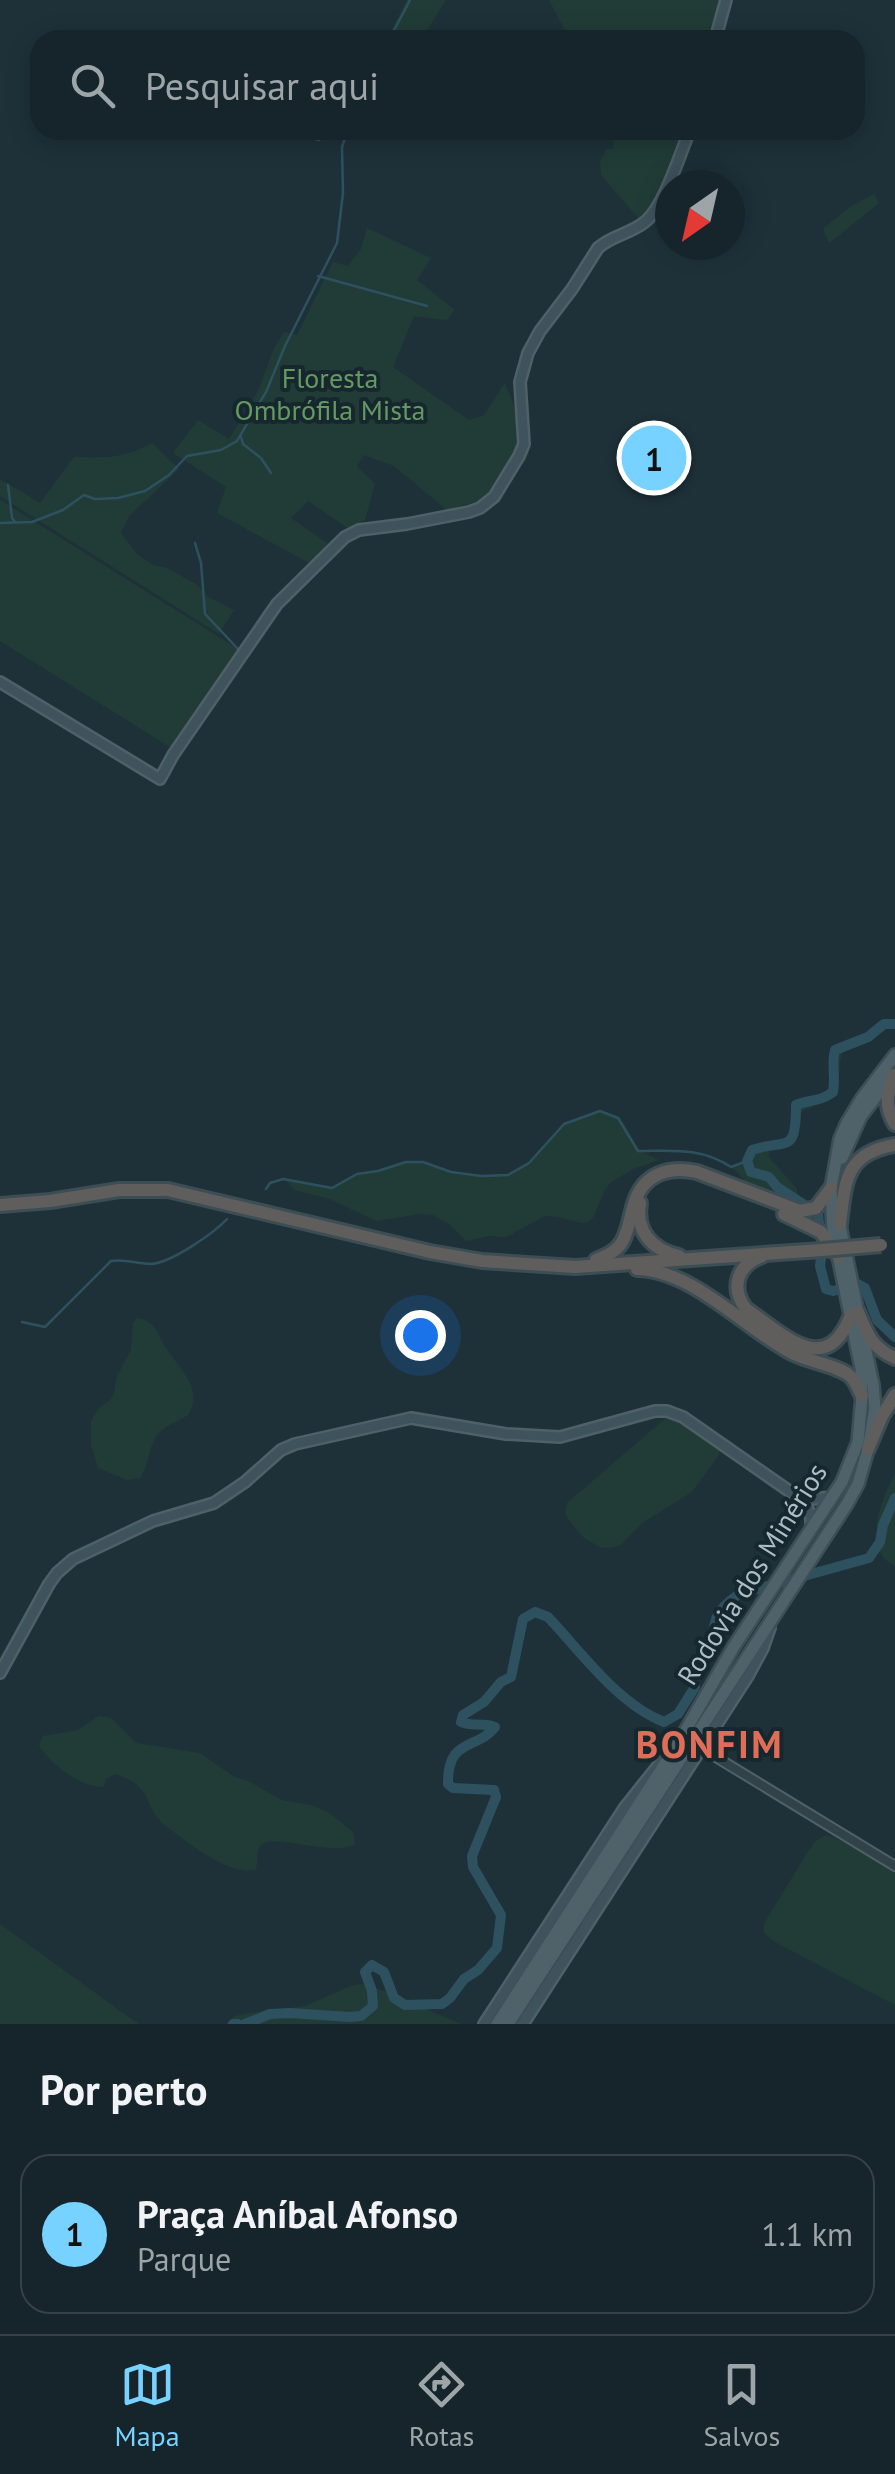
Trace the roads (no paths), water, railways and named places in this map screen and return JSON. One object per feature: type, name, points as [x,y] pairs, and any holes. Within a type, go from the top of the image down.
[{"type":"highway","points":[[894,1074],[886,1104],[895,1124]]},
{"type":"highway","points":[[840,1224],[845,1182],[852,1169],[864,1156],[895,1145]]},
{"type":"highway","points":[[574,1266],[607,1256],[616,1249],[642,1187],[665,1170],[679,1168],[804,1217],[839,1257]]},
{"type":"highway","points":[[686,1258],[656,1248],[640,1224],[638,1214],[645,1192],[665,1175],[694,1176],[804,1217]]},
{"type":"highway","points":[[804,1217],[831,1188]]},
{"type":"highway","points":[[0,1205],[118,1190],[168,1190],[482,1261],[648,1269],[675,1278],[787,1351],[843,1371],[853,1378],[862,1396]]},
{"type":"highway","points":[[574,1266],[888,1244]]},
{"type":"highway","points":[[769,1254],[753,1259],[740,1272],[737,1292],[746,1309],[802,1346],[814,1350],[836,1342],[854,1310]]},
{"type":"highway","points":[[854,1310],[876,1348],[895,1358]]},
{"type":"highway","points":[[868,1449],[895,1395]]},
{"type":"main road","points":[[718,30],[726,0]]},
{"type":"main road","points":[[0,682],[160,779],[277,604],[344,538],[359,530],[468,512],[489,502],[500,491],[524,444],[520,382],[534,342],[598,248],[610,238],[642,224],[656,210],[686,140]]},
{"type":"main road","name":"Rodovia dos Minérios","points":[[848,1279],[834,1231],[831,1188],[840,1139],[862,1098],[895,1055]]},
{"type":"main road","name":"Rodovia dos Minérios","points":[[508,2024],[858,1484],[875,1409],[848,1279],[837,1201],[839,1172],[861,1116],[894,1074]]},
{"type":"main road","name":"Rodovia dos Minérios","points":[[497,2024],[842,1482],[858,1442],[862,1396],[854,1310]]},
{"type":"main road","points":[[0,1673],[49,1584],[73,1559],[154,1521],[214,1503],[281,1450],[309,1439],[411,1418],[506,1434],[560,1437],[640,1414],[667,1411],[682,1416],[802,1500],[809,1508],[811,1529]]},
{"type":"main road","points":[[802,1500],[833,1497]]},
{"type":"main road","points":[[522,2024],[752,1670],[773,1618]]},
{"type":"main road","points":[[484,2024],[625,1807],[679,1742]]},
{"type":"street","points":[[701,1748],[895,1866]]},
{"type":"waterway","points":[[394,30],[410,0]]},
{"type":"waterway","points":[[0,523],[32,522],[63,510],[84,495],[95,499],[118,498],[145,491],[169,475],[187,456],[221,450],[237,441],[266,392],[337,243],[344,140]]},
{"type":"waterway","points":[[318,276],[427,306]]},
{"type":"waterway","points":[[241,437],[271,473]]},
{"type":"waterway","points":[[8,485],[15,522]]},
{"type":"waterway","points":[[195,543],[201,563],[205,614],[238,649]]},
{"type":"waterway","points":[[895,1024],[884,1024],[868,1037],[835,1050],[833,1092],[796,1105],[791,1138],[752,1150],[747,1161],[751,1172],[769,1177],[777,1187],[818,1214],[820,1266],[826,1289],[833,1291],[858,1284],[865,1288],[877,1320],[895,1337]]},
{"type":"waterway","points":[[266,1189],[270,1183],[283,1179],[332,1188],[357,1174],[406,1162],[423,1162],[451,1172],[481,1176],[508,1175],[529,1163],[564,1124],[600,1111],[618,1118],[638,1151],[697,1153],[731,1167],[747,1161]]},
{"type":"waterway","points":[[22,1322],[45,1327],[111,1261],[151,1264],[169,1259],[227,1219]]},
{"type":"waterway","points":[[245,2024],[270,2014],[361,2016],[373,2006],[365,1972],[372,1965],[384,1972],[394,1998],[405,2005],[442,2004],[497,1948],[501,1915],[473,1867],[472,1856],[496,1797],[494,1790],[453,1788],[448,1784],[449,1769],[458,1751],[495,1727],[461,1722],[463,1715],[511,1677],[523,1619],[535,1612],[548,1617],[616,1690],[664,1722],[678,1714],[695,1687],[695,1668],[713,1643],[714,1626],[726,1604],[739,1594],[869,1558],[880,1542],[895,1498]]},
{"type":"waterway","points":[[233,2024],[238,2024]]},
{"type":"place","name":"Praça Aníbal Afonso","points":[[654,458]]},
{"type":"district","name":"BONFIM","points":[[710,1745]]},
{"type":"park label","name":"Floresta Ombrófila Mista","points":[[330,394]]}]
